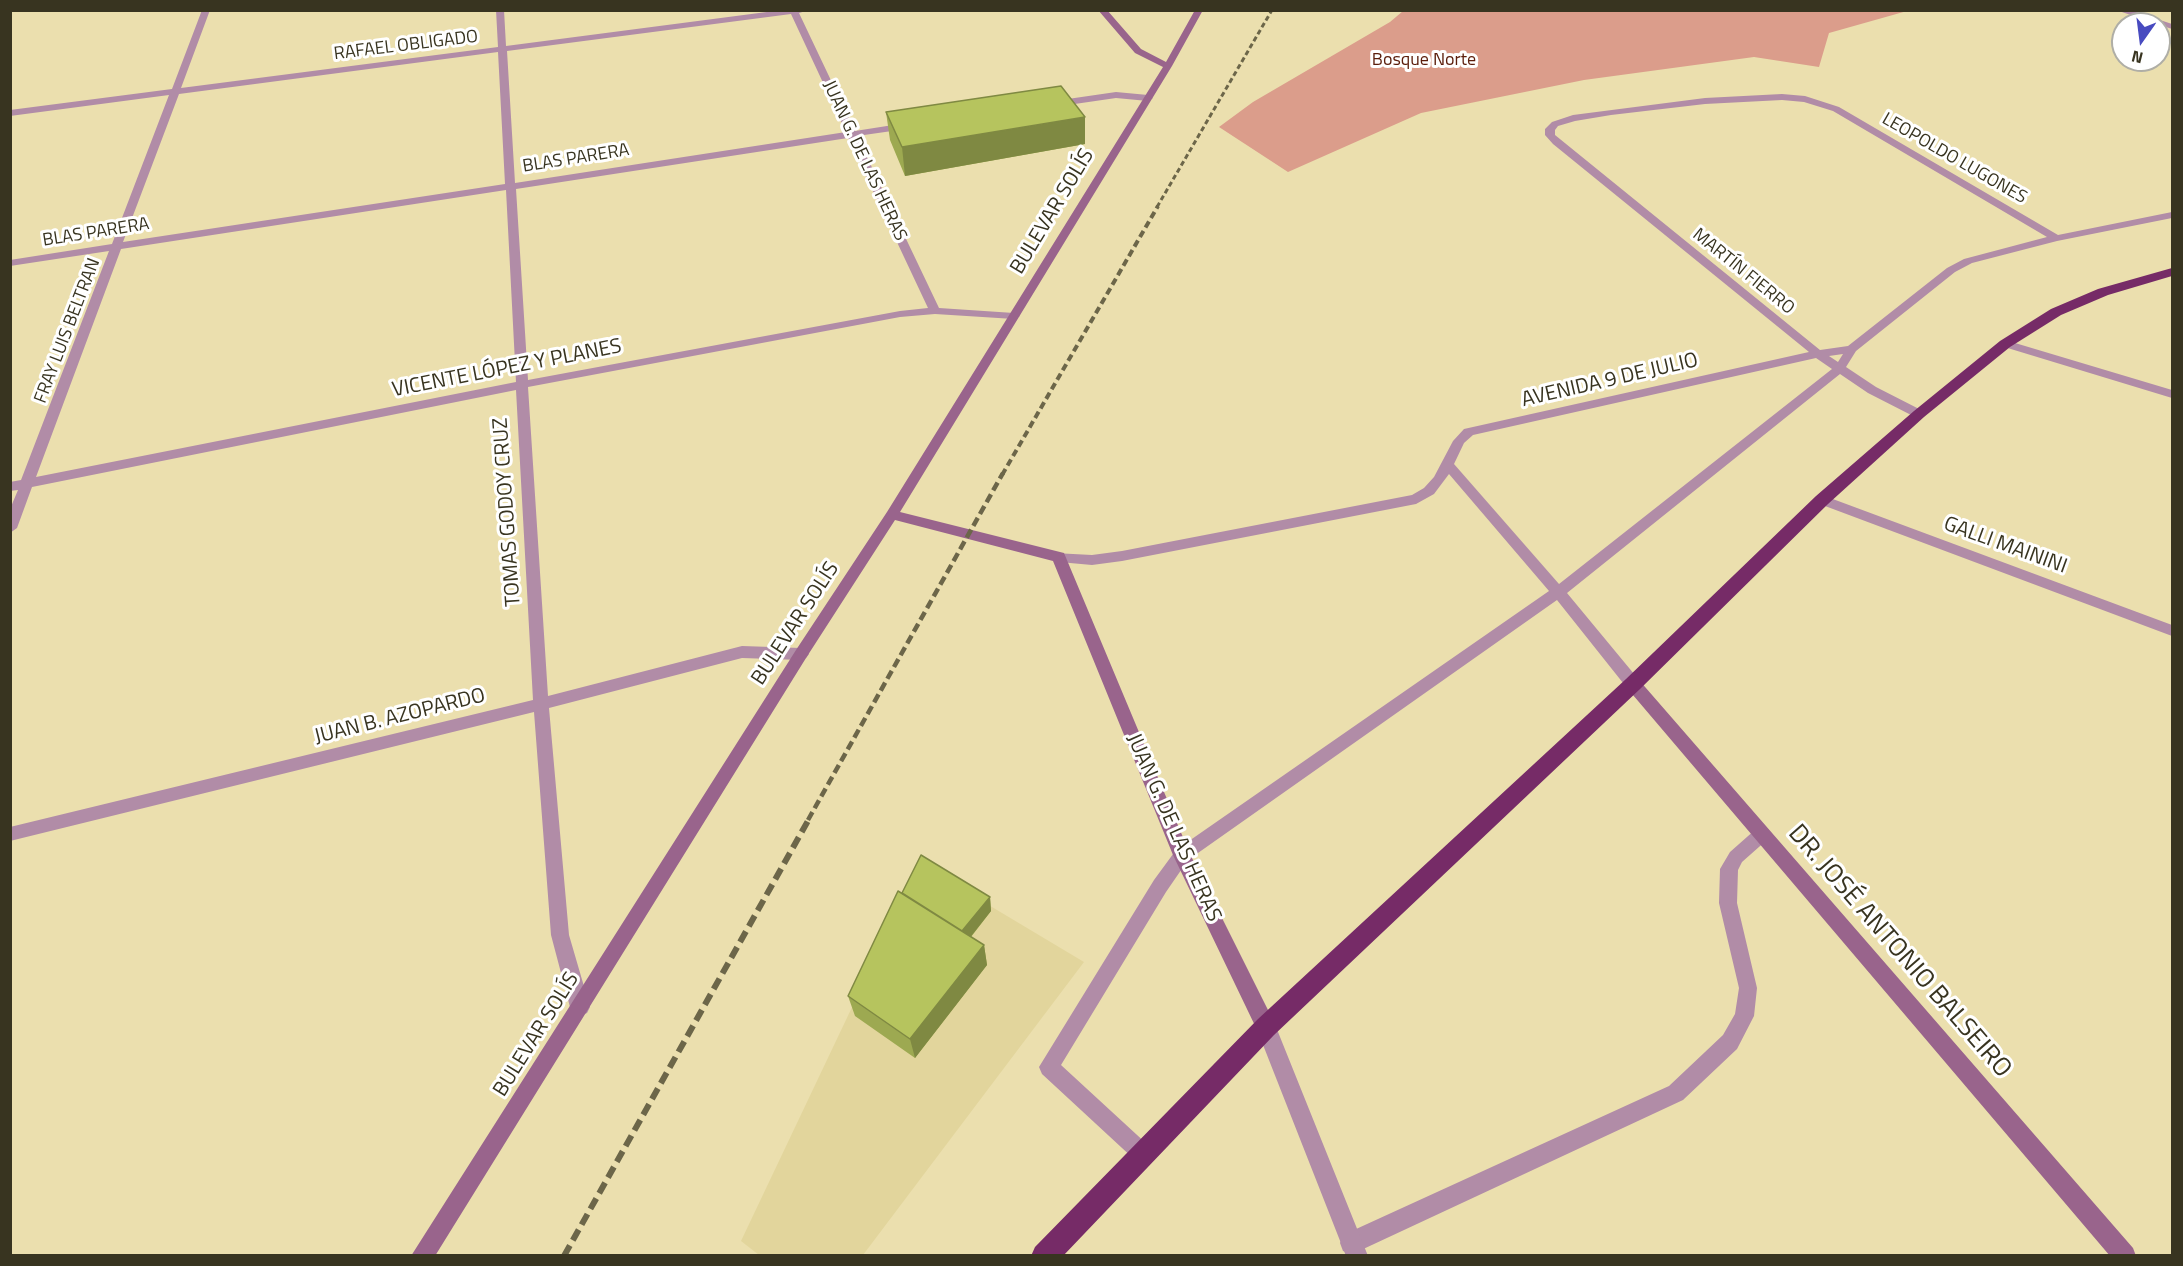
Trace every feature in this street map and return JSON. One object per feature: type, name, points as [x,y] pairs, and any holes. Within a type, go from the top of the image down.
[{"type":"highway","points":[[1044,1256],[1266,1028],[1633,684],[1822,500],[1920,414],[2006,344],[2056,312],[2094,296],[2172,272]]},
{"type":"street","name":"FRAY LUIS BELTRAN","points":[[10,528],[119,247],[206,10]]},
{"type":"street","name":"TOMAS GODOY CRUZ","points":[[500,10],[541,704],[560,935],[580,1007]]},
{"type":"street","name":"RAFAEL OBLIGADO","points":[[10,113],[805,10]]},
{"type":"street","points":[[1101,10],[1138,51],[1167,66]]},
{"type":"street","name":"BULEVAR SOLÍS","points":[[422,1256],[801,654],[892,515],[1148,98],[1199,10]]},
{"type":"street","points":[[2120,10],[2172,27]]},
{"type":"street","name":"JUAN G. DE LAS HERAS","points":[[793,11],[935,311]]},
{"type":"street","points":[[1047,105],[1116,96],[1148,98]]},
{"type":"street","name":"LEOPOLDO LUGONES","points":[[1556,142],[1550,135],[1550,129],[1555,124],[1572,118],[1705,101],[1782,96],[1805,99],[1836,109],[2056,238]]},
{"type":"street","name":"BLAS PARERA","points":[[10,263],[920,124]]},
{"type":"street","name":"MARTÍN FIERRO","points":[[1556,142],[1818,354],[1872,390],[1920,414]]},
{"type":"street","points":[[1142,1153],[1049,1067],[1160,886],[1182,855],[1558,592],[1839,369],[1852,349],[1951,270],[1968,261],[2056,238],[2172,215]]},
{"type":"street","name":"VICENTE LÓPEZ Y PLANES","points":[[10,487],[521,385],[900,314],[935,311],[1014,316]]},
{"type":"street","points":[[2006,344],[2172,394]]},
{"type":"street","name":"AVENIDA 9 DE JULIO","points":[[1059,557],[1092,560],[1122,556],[1416,499],[1430,491],[1448,465],[1459,441],[1469,432],[1818,354],[1852,349]]},
{"type":"street","points":[[1448,465],[1558,592],[1633,684]]},
{"type":"street","name":"GALLI MAININI","points":[[1822,500],[2172,631]]},
{"type":"street","points":[[892,515],[1059,557]]},
{"type":"street","name":"JUAN G. DE LAS HERAS","points":[[1059,557],[1182,855],[1266,1028],[1354,1249]]},
{"type":"street","name":"JUAN B. AZOPARDO","points":[[10,834],[541,704],[742,652],[801,654]]},
{"type":"street","name":"DR. JOSÉ ANTONIO BALSEIRO","points":[[1633,684],[2125,1256]]},
{"type":"street","points":[[1354,1249],[1676,1093],[1730,1042],[1744,1016],[1748,988],[1728,903],[1729,869],[1736,857],[1762,834]]},
{"type":"shaded area","points":[[920,864],[1084,962],[863,1255],[759,1255],[741,1241]]},
{"type":"green space","name":"Bosque Norte","points":[[1403,11],[1907,11],[1829,33],[1819,67],[1754,57],[1584,80],[1421,113],[1288,172],[1219,127],[1253,102],[1390,22]]},
{"type":"building","points":[[1061,86],[1085,117],[902,147],[886,112]]},
{"type":"building","points":[[921,855],[990,897],[962,931],[902,893]]},
{"type":"building","points":[[898,891],[984,945],[910,1039],[848,996]]},
{"type":"railway","points":[[1157,207],[1272,10]]},
{"type":"railway","points":[[1002,475],[1158,206]]},
{"type":"railway","points":[[808,820],[1003,473]]},
{"type":"railway","points":[[564,1256],[809,819]]}]
